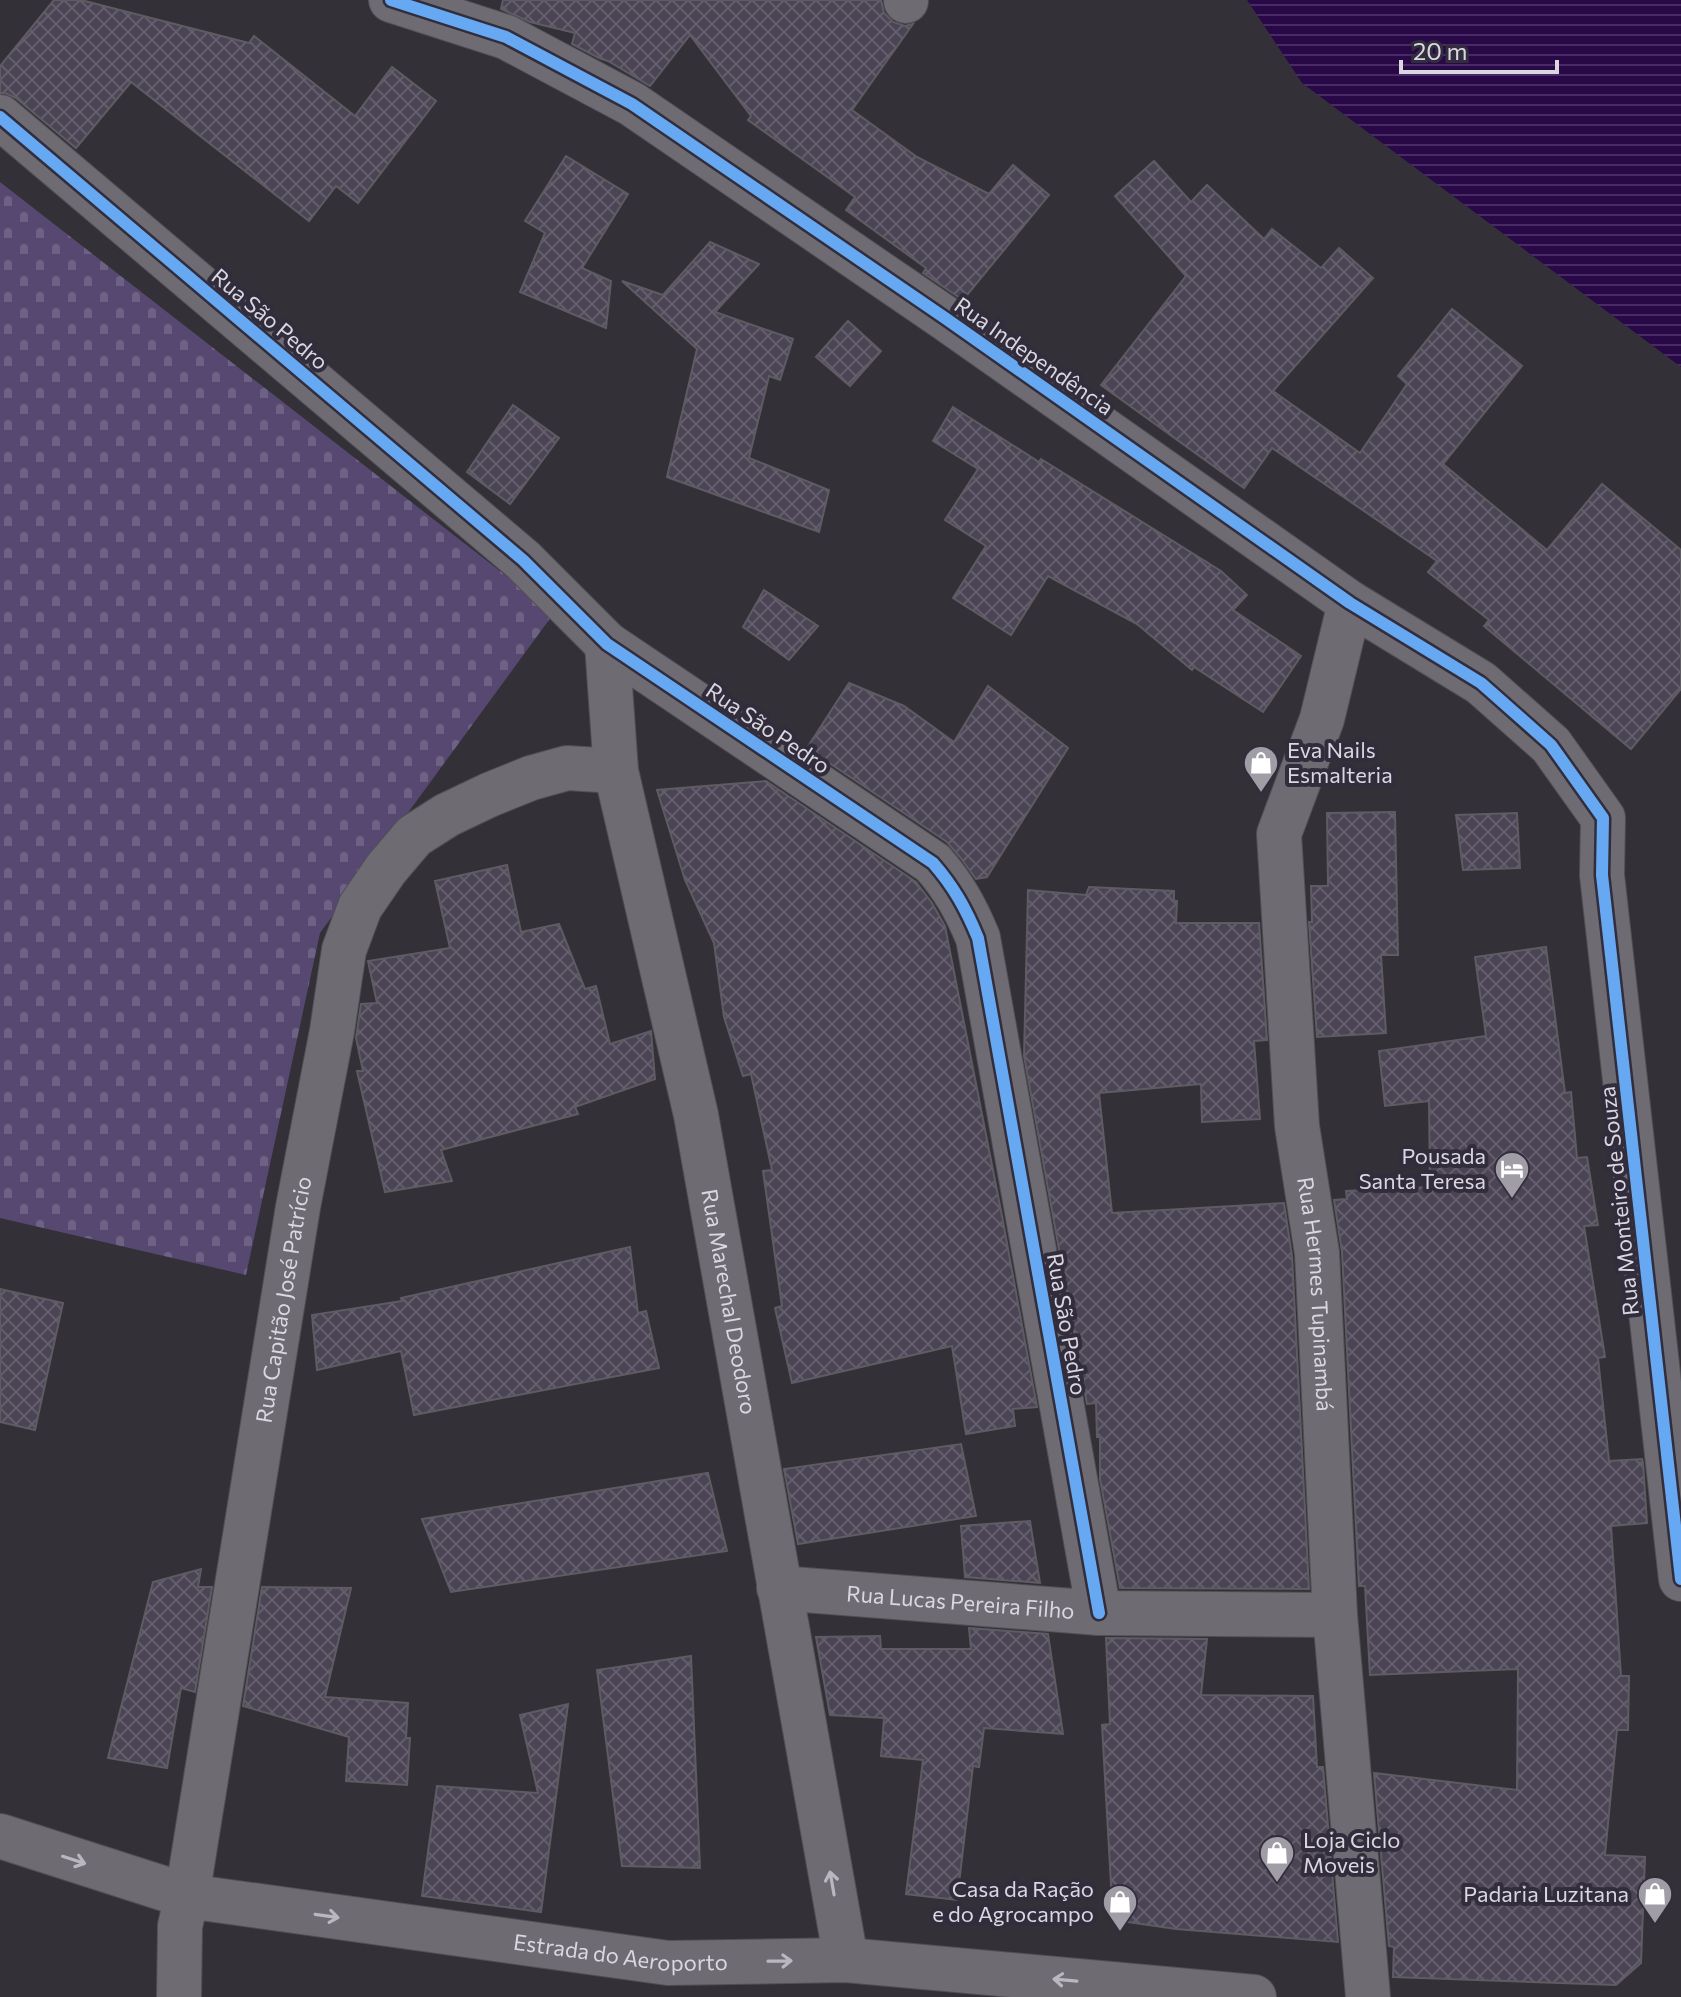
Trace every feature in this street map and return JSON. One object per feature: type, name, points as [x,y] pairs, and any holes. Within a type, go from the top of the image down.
[{"type":"street","name":"Rua Independência","points":[[391,0],[506,37],[632,104],[945,318],[1350,603],[1481,683],[1551,745],[1603,818]]},
{"type":"street","name":"Rua São Pedro","points":[[0,117],[523,560],[607,644],[933,863],[951,884],[978,938],[1099,1613]]},
{"type":"street","name":"Rua Hermes Tupinambá","points":[[1350,603],[1322,719],[1279,834],[1297,1126],[1317,1253],[1335,1615],[1368,1997]]},
{"type":"street","name":"Rua Marechal Deodoro","points":[[607,644],[616,771],[696,1115],[846,1960]]},
{"type":"street","name":"Rua Capitão José Patrício","points":[[179,1997],[180,1926],[298,1207],[332,1031],[344,950],[360,907],[414,836],[447,815],[531,778],[567,768],[616,771]]},
{"type":"street","name":"Rua Monteiro de Souza","points":[[1603,818],[1604,891],[1681,1579]]},
{"type":"street","name":"Rua Lucas Pereira Filho","points":[[779,1588],[1099,1613],[1335,1615]]},
{"type":"street","name":"Estrada do Aeroporto","points":[[0,1836],[187,1896],[672,1980],[846,1960],[1254,1997]]},
{"type":"green space","points":[[0,182],[554,613],[320,933],[246,1275],[0,1218]]},
{"type":"shaded area","points":[[1247,0],[1681,0],[1681,367],[1302,83]]},
{"type":"building","points":[[54,0],[81,0],[249,43],[254,36],[355,116],[392,67],[436,101],[358,203],[336,186],[309,221],[131,82],[76,148],[16,98],[0,93],[0,66]]},
{"type":"building","points":[[503,0],[881,0],[884,13],[893,22],[905,26],[913,24],[852,110],[917,157],[989,194],[1013,165],[1049,195],[963,300],[923,273],[926,268],[846,210],[855,197],[748,120],[751,116],[690,35],[650,86],[572,44],[575,33],[530,22],[501,9]]},
{"type":"building","points":[[566,156],[628,194],[582,268],[611,281],[606,328],[520,292],[545,233],[525,221]]},
{"type":"building","points":[[1154,161],[1191,202],[1207,185],[1264,239],[1272,229],[1321,268],[1339,248],[1373,278],[1273,391],[1360,453],[1407,384],[1398,376],[1452,309],[1522,366],[1443,464],[1547,550],[1602,484],[1681,550],[1681,689],[1631,749],[1484,626],[1489,620],[1428,572],[1437,561],[1272,448],[1244,488],[1101,385],[1186,276],[1115,196]]},
{"type":"building","points":[[710,242],[759,264],[715,312],[793,339],[780,380],[769,376],[749,458],[829,490],[819,532],[667,477],[697,349],[622,281],[663,295]]},
{"type":"building","points":[[848,321],[881,351],[850,386],[816,357]]},
{"type":"building","points":[[513,405],[559,438],[510,504],[467,472]]},
{"type":"building","points":[[953,407],[1221,571],[1247,595],[1233,610],[1301,656],[1263,712],[1194,667],[1192,670],[1137,624],[1048,576],[1011,635],[953,598],[986,546],[945,520],[978,469],[933,441]]},
{"type":"building","points":[[764,590],[818,626],[789,660],[743,627]]},
{"type":"building","points":[[849,683],[904,706],[954,742],[988,686],[1068,748],[987,877],[976,879],[947,842],[807,748]]},
{"type":"building","points":[[766,781],[916,882],[945,926],[1037,1407],[1013,1409],[1015,1426],[966,1434],[952,1346],[792,1383],[775,1308],[782,1306],[763,1171],[772,1170],[751,1074],[743,1076],[724,1017],[714,943],[685,880],[657,790]]},
{"type":"building","points":[[1395,812],[1398,955],[1381,955],[1386,1033],[1317,1037],[1309,922],[1312,922],[1311,886],[1328,886],[1327,813]]},
{"type":"building","points":[[1517,813],[1520,868],[1463,870],[1456,815]]},
{"type":"building","points":[[507,865],[521,932],[559,924],[585,989],[596,986],[610,1044],[651,1031],[655,1079],[575,1107],[578,1114],[441,1150],[452,1181],[385,1192],[357,1071],[363,1071],[356,1038],[361,1004],[377,1003],[368,961],[450,948],[435,881]]},
{"type":"building","points":[[1089,887],[1174,891],[1176,923],[1259,923],[1267,1040],[1254,1041],[1260,1119],[1202,1122],[1201,1084],[1099,1093],[1112,1213],[1284,1203],[1292,1256],[1309,1589],[1120,1588],[1100,1479],[1096,1403],[1087,1404],[1024,1056],[1028,890],[1086,895]]},
{"type":"building","points":[[1546,947],[1565,1093],[1571,1092],[1577,1158],[1587,1157],[1598,1225],[1584,1226],[1605,1357],[1598,1358],[1609,1461],[1642,1459],[1643,1463],[1647,1523],[1611,1526],[1621,1676],[1629,1676],[1628,1730],[1617,1730],[1605,1855],[1645,1857],[1641,1963],[1616,1985],[1393,1977],[1394,1947],[1389,1946],[1374,1773],[1517,1790],[1518,1669],[1370,1675],[1365,1586],[1359,1586],[1342,1252],[1334,1200],[1347,1199],[1346,1191],[1430,1187],[1429,1101],[1385,1106],[1379,1051],[1486,1036],[1475,957]]},
{"type":"building","points":[[630,1247],[638,1313],[646,1311],[659,1368],[414,1415],[401,1351],[317,1370],[312,1315],[402,1301],[401,1298]]},
{"type":"building","points":[[0,1289],[63,1303],[35,1430],[0,1422]]},
{"type":"building","points":[[961,1444],[976,1516],[798,1544],[784,1469]]},
{"type":"building","points":[[708,1473],[727,1551],[451,1592],[422,1519]]},
{"type":"building","points":[[1030,1521],[1040,1583],[965,1577],[961,1526]]},
{"type":"building","points":[[201,1569],[198,1587],[212,1587],[195,1692],[181,1688],[167,1768],[108,1758],[153,1582]]},
{"type":"building","points":[[262,1587],[351,1588],[325,1697],[408,1703],[406,1738],[410,1738],[407,1785],[346,1781],[349,1737],[243,1706]]},
{"type":"building","points":[[969,1628],[1048,1634],[1063,1734],[984,1728],[979,1767],[973,1766],[957,1900],[906,1894],[923,1760],[881,1756],[884,1718],[830,1715],[816,1637],[880,1636],[881,1649],[971,1649]]},
{"type":"building","points":[[1106,1638],[1207,1639],[1201,1695],[1313,1696],[1317,1767],[1323,1767],[1338,1942],[1176,1929],[1113,1920],[1102,1725],[1110,1724]]},
{"type":"building","points":[[691,1656],[700,1868],[622,1866],[597,1670]]},
{"type":"building","points":[[568,1704],[541,1912],[422,1896],[437,1786],[538,1793],[520,1715]]},
{"type":"cycle path","points":[[391,0],[506,37],[632,104],[945,318],[1350,603],[1481,683],[1551,745],[1603,818],[1602,875],[1681,1579]]},
{"type":"cycle path","points":[[0,117],[523,560],[607,644],[933,863],[947,881],[978,938],[1099,1613]]},
{"type":"place","name":"Eva Nails Esmalteria","points":[[1261,794]]},
{"type":"place","name":"Pousada Santa Teresa","points":[[1512,1200]]},
{"type":"place","name":"Loja Ciclo Moveis","points":[[1277,1884]]},
{"type":"place","name":"Padaria Luzitana","points":[[1655,1925]]},
{"type":"place","name":"Casa da Ração e do Agrocampo","points":[[1120,1933]]}]
